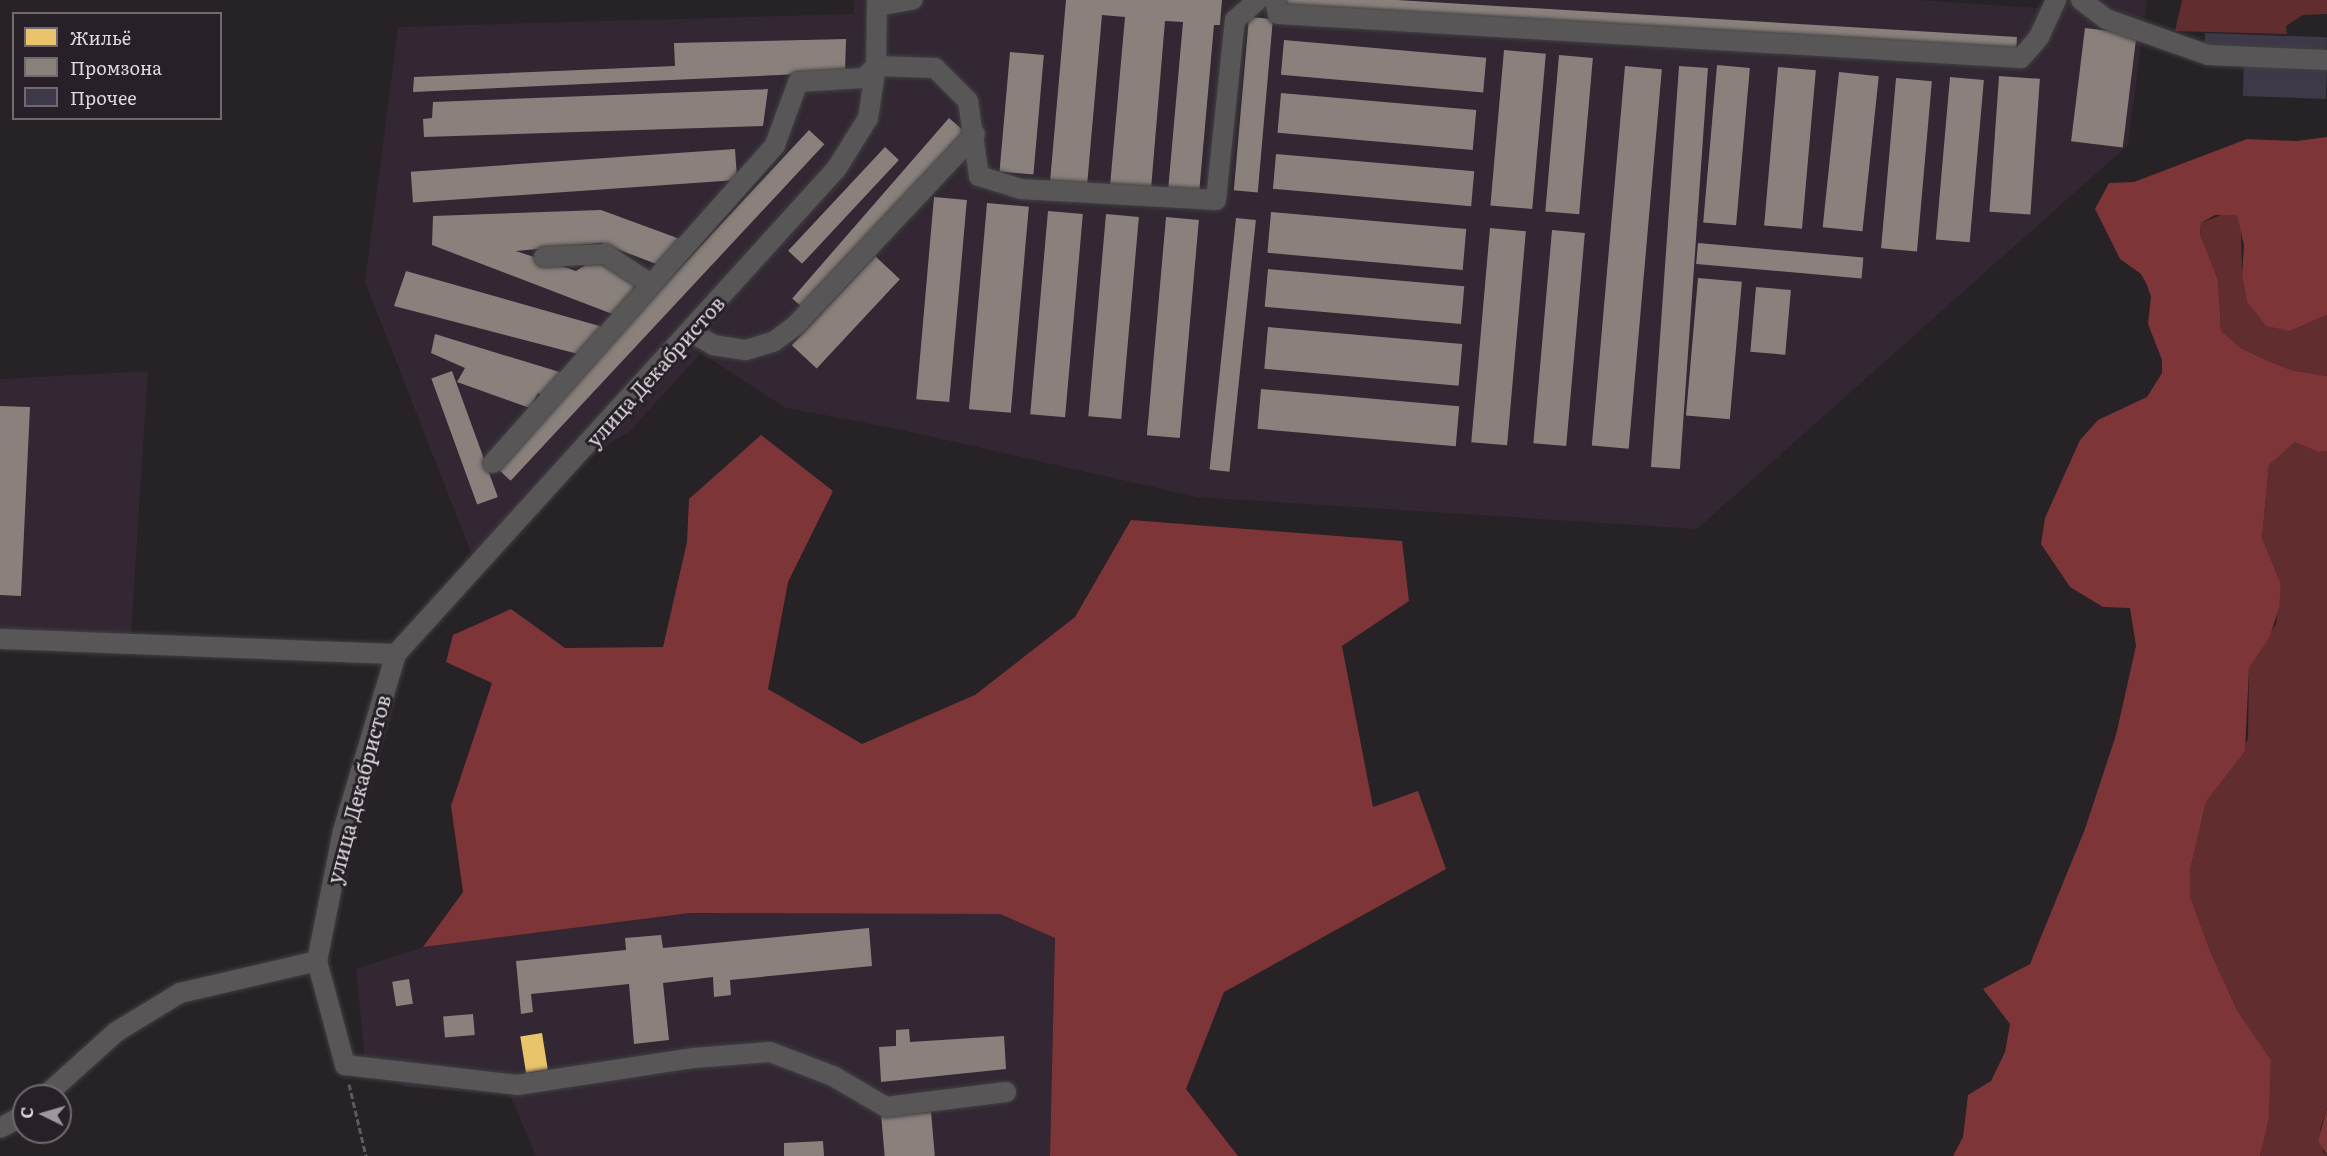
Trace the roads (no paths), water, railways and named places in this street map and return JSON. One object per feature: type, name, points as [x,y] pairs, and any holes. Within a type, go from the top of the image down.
[{"type":"street","points":[[877,3],[912,0]]},
{"type":"street","points":[[493,463],[775,144],[798,82],[864,78],[876,66],[935,68],[968,101],[975,134],[979,176],[1021,189],[1216,200],[1235,21],[1258,0]]},
{"type":"street","points":[[1275,0],[1278,14],[2021,58],[2039,36],[2056,0]]},
{"type":"street","points":[[2081,0],[2106,19],[2208,55],[2327,60]]},
{"type":"street","name":"улица Декабристов","points":[[877,3],[876,66],[868,118],[837,168],[396,654],[343,831],[317,961],[345,1065],[517,1084],[694,1059],[770,1052],[833,1076],[886,1107],[1006,1092]]},
{"type":"street","points":[[690,332],[713,345],[746,350],[780,336],[818,305],[975,134]]},
{"type":"street","points":[[544,257],[606,255],[651,284]]},
{"type":"street","points":[[0,639],[396,654]]},
{"type":"street","points":[[58,1084],[116,1032],[180,993],[317,961]]}]
